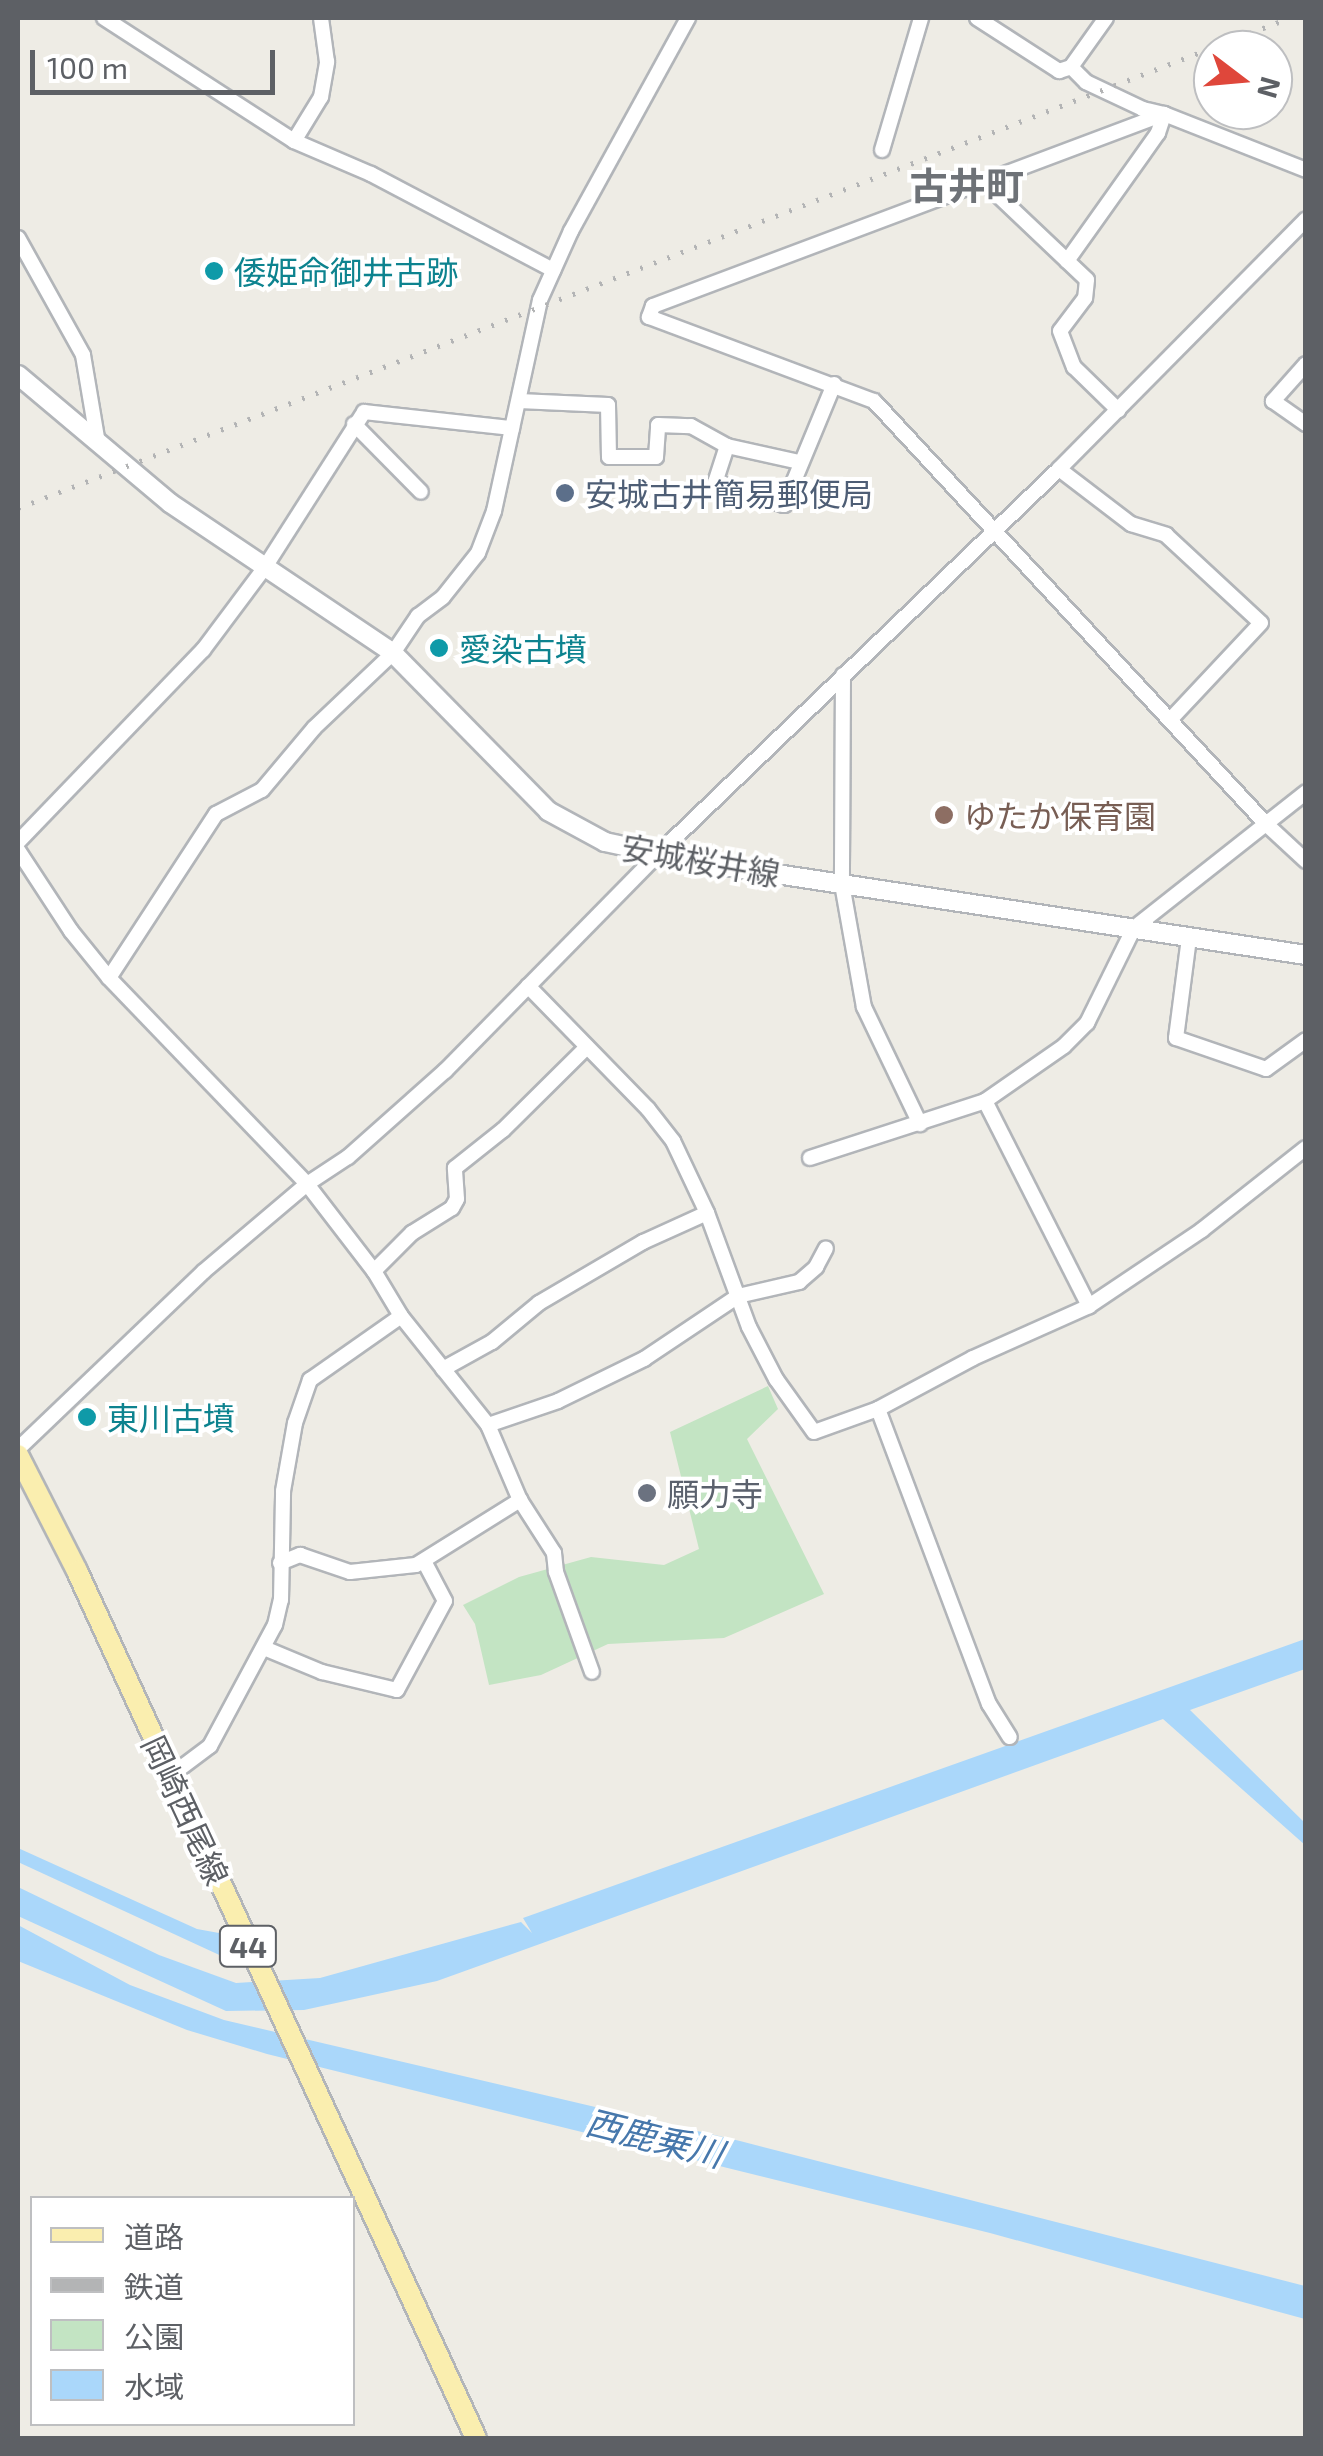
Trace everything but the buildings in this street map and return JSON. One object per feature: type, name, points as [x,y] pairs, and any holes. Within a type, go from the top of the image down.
[{"type":"main road","name":"安城桜井線","points":[[18,376],[170,503],[393,654],[548,812],[605,842],[842,884],[1306,955]]},
{"type":"main road","name":"岡崎西尾線","points":[[18,1452],[77,1571],[476,2438]]},
{"type":"street","points":[[104,18],[294,141],[371,174],[553,270]]},
{"type":"street","points":[[294,141],[321,97],[327,62],[321,18]]},
{"type":"street","points":[[109,978],[216,814],[262,790],[314,728],[393,654],[418,616],[442,596],[478,553],[494,511],[540,300],[688,18]]},
{"type":"street","points":[[882,150],[921,18]]},
{"type":"street","points":[[976,18],[1059,71],[1071,66],[1106,18]]},
{"type":"street","points":[[1071,66],[1086,82],[1142,110],[1164,114],[1306,170]]},
{"type":"street","points":[[1164,114],[649,311],[651,321],[874,401],[1265,823],[1306,861]]},
{"type":"street","points":[[1067,260],[1158,133],[1164,114]]},
{"type":"street","points":[[986,184],[1087,280],[1084,298],[1060,331],[1074,368],[1118,410]]},
{"type":"street","points":[[18,1452],[204,1272],[307,1184],[348,1156],[445,1071],[658,854],[1059,469],[1306,219]]},
{"type":"street","points":[[18,238],[83,356],[98,444]]},
{"type":"street","points":[[1306,364],[1273,401],[1306,424]]},
{"type":"street","points":[[728,446],[714,482],[784,506],[834,384]]},
{"type":"street","points":[[518,401],[608,405],[609,457],[656,457],[658,425],[692,426],[728,446],[799,462]]},
{"type":"street","points":[[18,842],[202,650],[265,566],[364,412],[512,428]]},
{"type":"street","points":[[354,424],[421,492]]},
{"type":"street","points":[[1059,469],[1131,524],[1166,535],[1260,623],[1170,720]]},
{"type":"street","points":[[843,675],[842,884],[864,1007],[920,1124]]},
{"type":"street","points":[[810,1158],[985,1101],[1064,1046],[1087,1023],[1134,928],[1306,792]]},
{"type":"street","points":[[18,850],[71,931],[109,978],[307,1184],[374,1271],[401,1316],[488,1425],[520,1500],[554,1552],[556,1572],[592,1672]]},
{"type":"street","points":[[1188,938],[1176,1038],[1266,1069],[1306,1040]]},
{"type":"street","points":[[528,986],[673,1142],[776,1379],[814,1432],[878,1409],[973,1358],[1088,1306],[1202,1230],[1306,1148]]},
{"type":"street","points":[[374,1271],[412,1233],[452,1208],[457,1199],[454,1168],[503,1130],[588,1048]]},
{"type":"street","points":[[985,1101],[1088,1306]]},
{"type":"street","points":[[443,1369],[492,1342],[539,1303],[643,1242],[706,1214]]},
{"type":"street","points":[[488,1425],[558,1401],[644,1359],[738,1296],[799,1282],[816,1267],[826,1248]]},
{"type":"street","points":[[170,1776],[210,1746],[264,1648],[281,1600],[283,1491],[296,1422],[310,1380],[401,1316]]},
{"type":"street","points":[[878,1409],[989,1704],[1010,1736]]},
{"type":"street","points":[[280,1563],[300,1555],[350,1572],[424,1561],[520,1500]]},
{"type":"street","points":[[264,1648],[322,1672],[396,1690],[445,1601],[424,1561]]},
{"type":"green space","points":[[768,1386],[778,1409],[747,1439],[824,1594],[724,1638],[608,1644],[541,1675],[489,1685],[475,1624],[463,1605],[519,1577],[591,1557],[664,1565],[699,1549],[670,1432]]},
{"type":"water","points":[[1305,1639],[1305,1669],[1190,1710],[1305,1823],[1305,1845],[1163,1719],[437,1981],[304,2010],[226,2011],[18,1916],[18,1887],[159,1955],[236,1983],[320,1978],[521,1922],[532,1933],[523,1918]]},
{"type":"water","points":[[18,1848],[197,1929],[219,1933],[228,1959],[18,1862]]},
{"type":"water","name":"西鹿乗川","points":[[18,1925],[130,1985],[224,2020],[740,2141],[1305,2286],[1305,2319],[990,2233],[267,2054],[187,2030],[18,1961]]},
{"type":"waterway","points":[[224,1953],[250,1965]]},
{"type":"railway","points":[[18,508],[1289,18]]},
{"type":"place","name":"倭姫命御井古跡","points":[[214,271]]},
{"type":"place","name":"安城古井簡易郵便局","points":[[565,493]]},
{"type":"place","name":"愛染古墳","points":[[439,648]]},
{"type":"place","name":"ゆたか保育園","points":[[944,815]]},
{"type":"place","name":"東川古墳","points":[[87,1417]]},
{"type":"place","name":"願力寺","points":[[647,1493]]},
{"type":"district","name":"古井町","points":[[967,186]]}]
